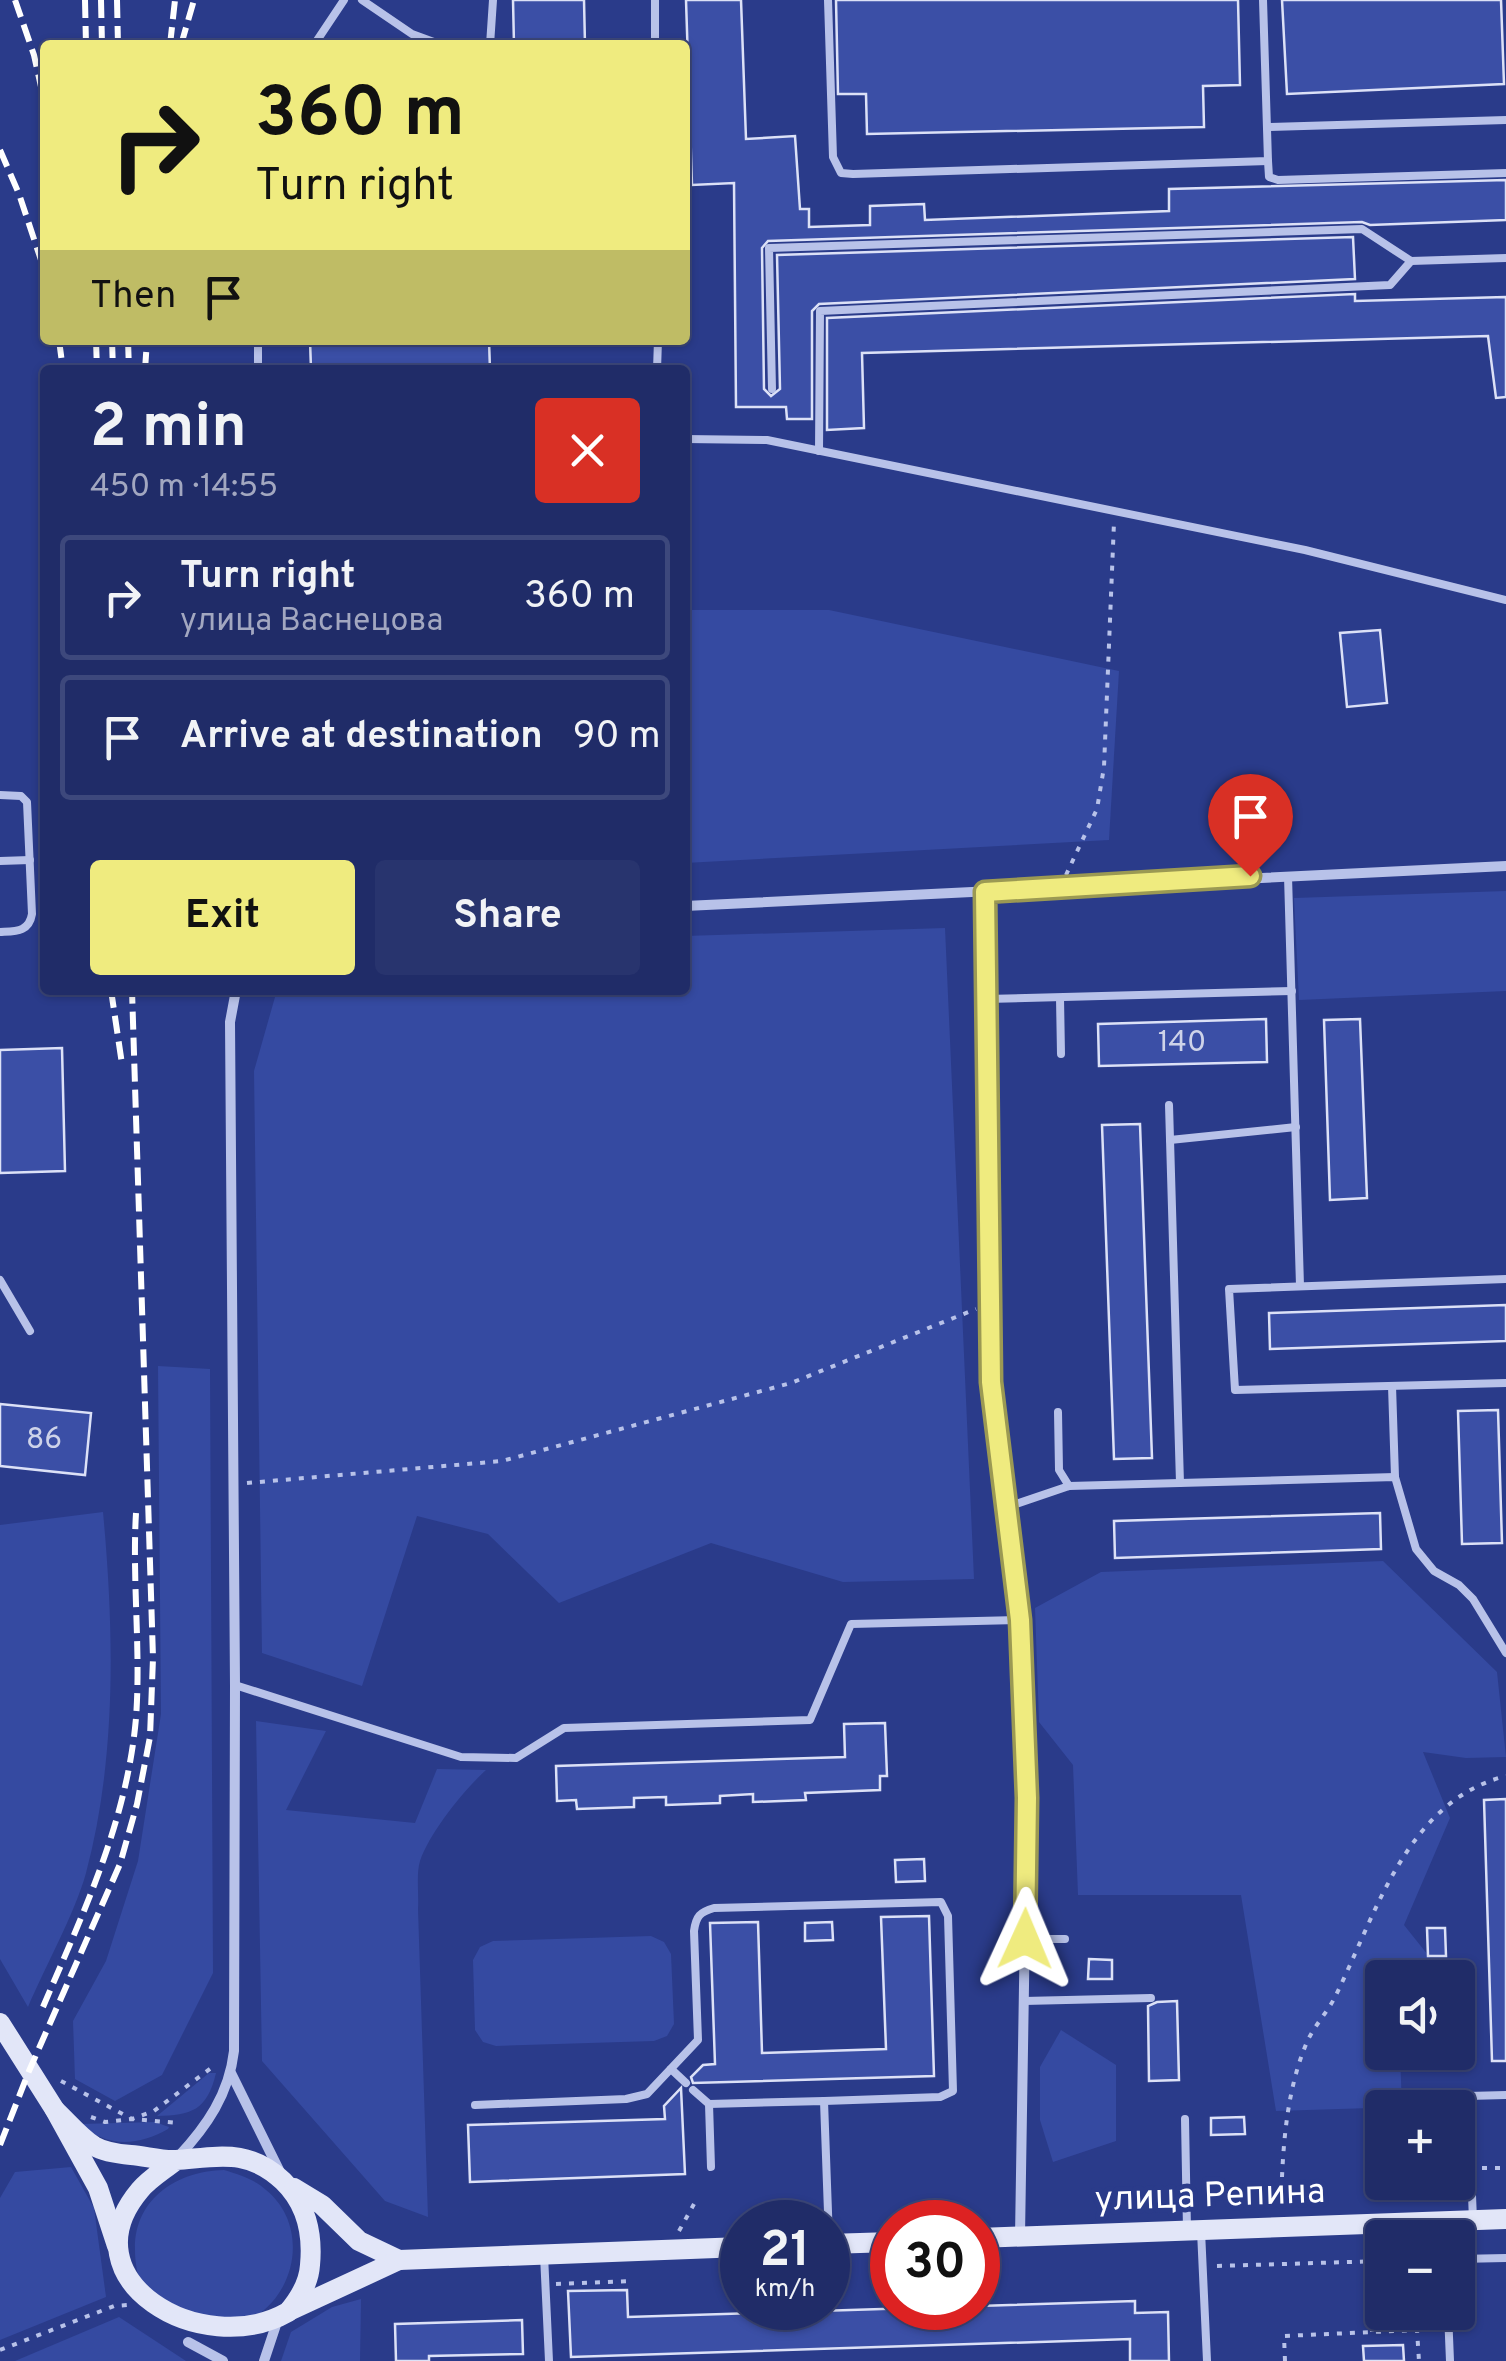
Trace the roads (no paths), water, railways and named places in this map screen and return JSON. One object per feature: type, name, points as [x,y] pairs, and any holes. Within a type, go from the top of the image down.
[{"type":"street","points":[[690,906],[1506,866]]},
{"type":"street","points":[[985,892],[991,1382],[1020,1620],[1027,1798],[1020,2237]]},
{"type":"street","points":[[120,2255],[124,2219],[140,2190],[203,2130],[231,2072],[236,1685],[230,1022],[235,995]]},
{"type":"street","points":[[0,2024],[29,2070],[96,2148],[175,2160],[226,2154],[257,2162],[322,2205],[359,2241],[399,2260]]},
{"type":"street","points":[[231,2072],[284,2181],[303,2208],[312,2239],[310,2271],[297,2301],[282,2319],[264,2361]]},
{"type":"street","points":[[58,2102],[98,2188],[120,2255],[123,2278],[136,2305],[159,2328],[223,2361]]},
{"type":"street","name":"улица Репина","points":[[1473,2220],[1506,2219]]},
{"type":"street","name":"улица Репина","points":[[1000,2237],[1194,2230],[1365,2229]]},
{"type":"street","points":[[188,2342],[218,2346],[247,2341],[399,2260],[720,2248]]},
{"type":"lane","points":[[317,40],[344,0]]},
{"type":"lane","points":[[362,0],[412,34],[428,40]]},
{"type":"lane","points":[[490,40],[492,0]]},
{"type":"lane","points":[[654,40],[655,0]]},
{"type":"lane","points":[[828,0],[833,156],[841,172],[1268,161]]},
{"type":"lane","points":[[1263,0],[1269,176],[1278,180],[1506,173]]},
{"type":"lane","points":[[1267,127],[1506,120]]},
{"type":"lane","points":[[772,389],[769,248],[1362,229],[1410,261],[1506,258]]},
{"type":"lane","points":[[819,451],[820,311],[1390,285],[1410,261]]},
{"type":"lane","points":[[690,439],[767,440],[1306,550],[1506,600]]},
{"type":"lane","points":[[0,796],[21,796],[27,802],[30,860],[30,923],[24,929],[0,932]]},
{"type":"lane","points":[[0,861],[30,860]]},
{"type":"lane","points":[[1288,874],[1300,1286]]},
{"type":"lane","points":[[986,1000],[1292,991]]},
{"type":"lane","points":[[1060,998],[1061,1054]]},
{"type":"lane","points":[[1169,1104],[1180,1483]]},
{"type":"lane","points":[[1170,1140],[1296,1127]]},
{"type":"lane","points":[[1506,1279],[1228,1289],[1234,1390],[1506,1384]]},
{"type":"lane","points":[[0,1280],[30,1331]]},
{"type":"lane","points":[[1392,1386],[1395,1477],[1416,1548],[1434,1571],[1473,1599],[1506,1652]]},
{"type":"lane","points":[[1058,1412],[1059,1470],[1069,1486]]},
{"type":"lane","points":[[1006,1507],[1069,1486],[1395,1477]]},
{"type":"lane","points":[[236,1685],[461,1757],[516,1758],[564,1728],[810,1720],[851,1624],[1020,1620]]},
{"type":"lane","points":[[475,2105],[638,2098],[647,2094],[698,2040],[694,1930],[695,1919],[702,1912],[714,1908],[941,1902],[948,1916],[953,2090],[940,2096],[709,2104],[671,2069]]},
{"type":"lane","points":[[1025,1939],[1064,1939]]},
{"type":"lane","points":[[1024,2001],[1152,1998]]},
{"type":"lane","points":[[1473,2220],[1468,2096],[1506,2095]]},
{"type":"lane","points":[[824,2100],[827,2200]]},
{"type":"lane","points":[[709,2104],[711,2167]]},
{"type":"lane","points":[[1185,2119],[1194,2230],[1202,2267],[1207,2361]]},
{"type":"lane","points":[[544,2255],[549,2361]]},
{"type":"lane","points":[[1475,2259],[1506,2258]]},
{"type":"lane","points":[[1449,2330],[1450,2361]]},
{"type":"railway","points":[[15,0],[40,82]]},
{"type":"railway","points":[[85,0],[86,40]]},
{"type":"railway","points":[[101,0],[102,40]]},
{"type":"railway","points":[[117,0],[118,40]]},
{"type":"railway","points":[[171,40],[175,0]]},
{"type":"railway","points":[[182,40],[194,0]]},
{"type":"railway","points":[[0,150],[40,257]]},
{"type":"railway","points":[[60,345],[62,365]]},
{"type":"railway","points":[[96,345],[97,365]]},
{"type":"railway","points":[[112,345],[113,365]]},
{"type":"railway","points":[[128,345],[129,365]]},
{"type":"railway","points":[[145,365],[147,345]]},
{"type":"railway","points":[[112,995],[122,1064]]},
{"type":"railway","points":[[0,2145],[120,1864],[150,1737],[153,1658],[132,995]]},
{"type":"railway","points":[[43,2007],[101,1866],[131,1756],[137,1692],[136,1513]]}]
